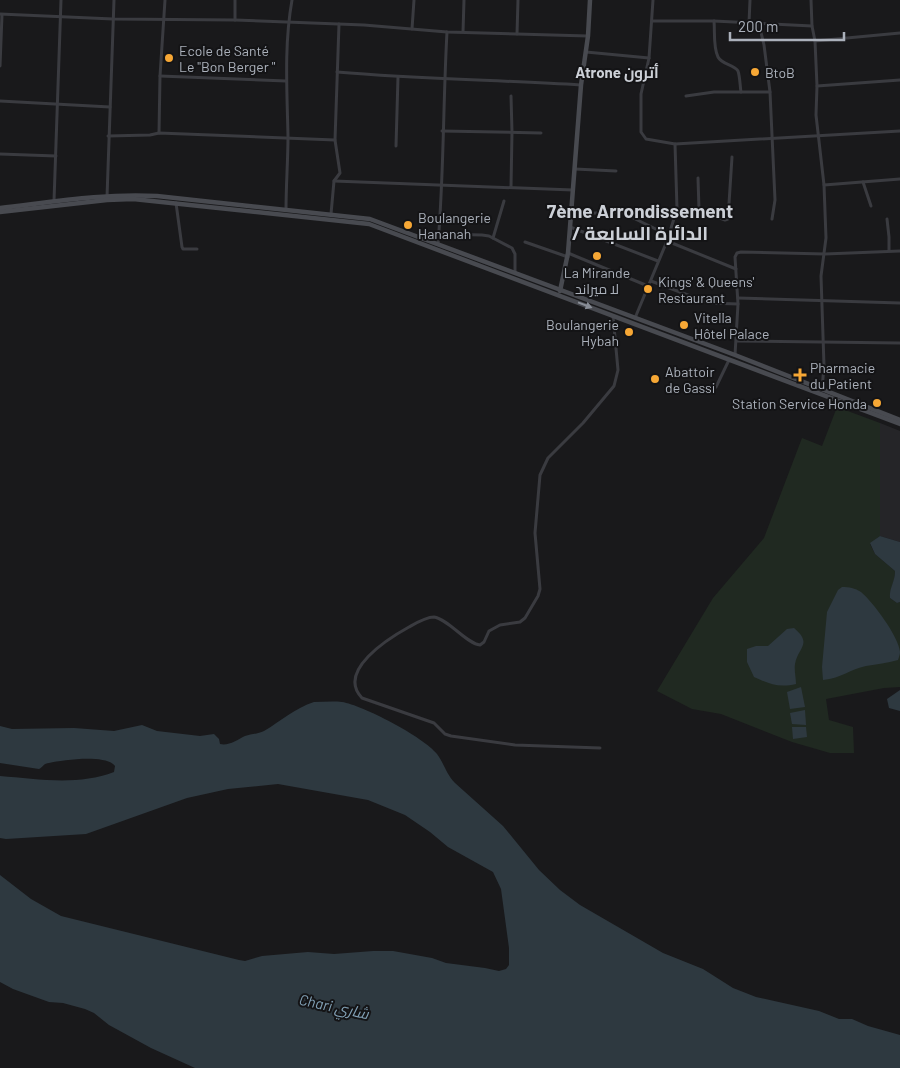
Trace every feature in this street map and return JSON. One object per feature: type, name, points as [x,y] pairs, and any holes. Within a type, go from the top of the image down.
[{"type":"main road","points":[[558,295],[561,290],[568,255],[581,85],[588,36],[590,0]]},
{"type":"main road","points":[[0,210],[54,202],[157,196],[369,224],[900,424]]},
{"type":"main road","points":[[0,210],[107,198],[286,210],[370,219],[736,355],[900,420]]},
{"type":"street","points":[[54,202],[61,0]]},
{"type":"street","points":[[107,198],[114,0]]},
{"type":"street","points":[[159,133],[160,76],[165,0]]},
{"type":"street","points":[[235,0],[235,20]]},
{"type":"street","points":[[286,210],[288,138],[286,81],[288,23],[292,0]]},
{"type":"street","points":[[412,29],[414,0]]},
{"type":"street","points":[[462,32],[464,0]]},
{"type":"street","points":[[518,0],[518,34]]},
{"type":"street","points":[[653,0],[649,58],[642,94],[641,132],[646,139],[675,144],[900,131]]},
{"type":"street","points":[[749,22],[750,0]]},
{"type":"street","points":[[811,0],[817,86],[816,115],[824,185],[826,238],[822,276],[822,389]]},
{"type":"street","points":[[0,66],[1,14],[113,19],[235,20],[340,24],[447,32],[588,36]]},
{"type":"street","points":[[652,21],[749,22],[812,26]]},
{"type":"street","points":[[714,21],[718,57],[721,62],[738,71],[741,92]]},
{"type":"street","points":[[331,214],[334,181],[340,173],[335,140],[340,24]]},
{"type":"street","points":[[759,24],[764,45],[770,92],[775,200],[772,219]]},
{"type":"street","points":[[438,244],[447,32]]},
{"type":"street","points":[[814,41],[900,33]]},
{"type":"street","points":[[586,52],[649,58]]},
{"type":"street","points":[[337,72],[398,78],[512,80],[581,85]]},
{"type":"street","points":[[160,76],[286,81]]},
{"type":"street","points":[[396,146],[398,78]]},
{"type":"street","points":[[817,86],[900,80]]},
{"type":"street","points":[[686,96],[714,92],[770,92]]},
{"type":"street","points":[[511,96],[511,187]]},
{"type":"street","points":[[0,101],[110,107]]},
{"type":"street","points":[[442,131],[541,133]]},
{"type":"street","points":[[108,136],[159,133],[335,140]]},
{"type":"street","points":[[635,318],[667,241],[677,209],[675,144]]},
{"type":"street","points":[[0,154],[56,156]]},
{"type":"street","points":[[572,214],[687,208],[699,210],[725,220],[728,219],[732,157]]},
{"type":"street","points":[[575,169],[616,171]]},
{"type":"street","points":[[698,178],[699,210]]},
{"type":"street","points":[[824,185],[900,179]]},
{"type":"street","points":[[334,181],[573,190]]},
{"type":"street","points":[[863,182],[871,206]]},
{"type":"street","points":[[493,238],[504,201]]},
{"type":"street","points":[[176,203],[182,247],[183,249],[197,249]]},
{"type":"street","points":[[620,212],[668,235]]},
{"type":"street","points":[[887,219],[890,237],[889,250]]},
{"type":"street","points":[[570,227],[658,261]]},
{"type":"street","points":[[439,234],[475,234],[493,238],[514,250],[515,273]]},
{"type":"street","points":[[667,241],[736,269]]},
{"type":"street","points":[[525,242],[568,255],[648,286]]},
{"type":"street","points":[[736,355],[738,298],[736,253],[825,254],[900,251]]},
{"type":"street","points":[[651,281],[709,303],[738,304]]},
{"type":"street","points":[[738,298],[900,303]]},
{"type":"street","points":[[600,748],[515,746],[450,736],[445,734],[434,722],[362,698],[356,690],[356,679],[362,663],[380,645],[416,623],[430,618],[439,619],[459,631],[474,644],[480,645],[484,642],[489,631],[500,625],[520,622],[525,618],[534,604],[540,589],[535,534],[540,475],[548,458],[614,386],[618,370],[612,316]]},
{"type":"street","points":[[737,341],[900,343]]},
{"type":"street","points":[[716,387],[729,360]]},
{"type":"shaded area","points":[[837,407],[880,423],[880,536],[870,544],[875,554],[895,571],[890,598],[897,603],[900,602],[900,687],[884,688],[826,699],[829,720],[853,727],[854,753],[830,753],[792,742],[721,714],[692,709],[657,691],[713,598],[764,538],[802,438],[822,446]]},
{"type":"shaded area","points":[[880,423],[900,431],[900,542],[880,536]]},
{"type":"water","points":[[880,536],[900,542],[900,602],[897,603],[890,598],[895,571],[875,554],[870,543]]},
{"type":"water","points":[[842,587],[852,588],[861,592],[872,603],[885,620],[895,638],[900,654],[898,660],[860,667],[823,680],[822,667],[827,612],[838,590]]},
{"type":"water","points":[[794,628],[803,638],[803,646],[795,664],[796,684],[774,685],[754,677],[747,662],[747,649],[756,646],[768,646],[787,629]]},
{"type":"water","points":[[801,687],[805,707],[790,709],[787,692]]},
{"type":"water","points":[[900,690],[900,711],[889,708],[887,699]]},
{"type":"water","name":"Chari شاري","points":[[314,702],[342,702],[351,704],[407,731],[430,747],[437,754],[455,783],[503,826],[539,870],[560,890],[580,905],[663,953],[703,969],[733,988],[756,997],[819,1011],[839,1019],[852,1019],[868,1026],[900,1035],[900,1068],[195,1068],[151,1048],[109,1025],[94,1013],[85,1009],[63,1003],[49,1002],[13,989],[0,982],[0,875],[31,899],[61,916],[239,960],[245,961],[262,956],[308,952],[334,954],[393,951],[432,958],[446,963],[499,971],[506,969],[509,965],[509,948],[501,889],[493,872],[448,847],[405,815],[368,800],[278,784],[228,789],[187,798],[86,834],[0,838],[0,776],[43,780],[86,779],[114,772],[115,766],[110,762],[94,759],[74,759],[47,763],[39,769],[0,763],[0,726],[12,729],[74,728],[114,731],[142,725],[157,731],[200,736],[214,734],[219,739],[220,744],[227,744],[245,736],[264,731],[294,711]]},
{"type":"water","points":[[805,710],[806,725],[792,724],[790,713]]},
{"type":"water","points":[[792,727],[806,727],[807,737],[793,739]]},
{"type":"place","name":"Ecole de Santé Le \"Bon Berger \"","points":[[169,58]]},
{"type":"place","name":"BtoB","points":[[755,72]]},
{"type":"place","name":"Boulangerie Hananah","points":[[408,225]]},
{"type":"place","name":"La Mirande لا ميراند","points":[[597,256]]},
{"type":"place","name":"Kings' & Queens' Restaurant","points":[[648,289]]},
{"type":"place","name":"Vitella Hôtel Palace","points":[[684,325]]},
{"type":"place","name":"Boulangerie Hybah","points":[[629,332]]},
{"type":"place","name":"Pharmacie du Patient","points":[[800,375]]},
{"type":"place","name":"Abattoir de Gassi","points":[[655,379]]},
{"type":"place","name":"Station Service Honda","points":[[877,403]]},
{"type":"district","name":"Atrone أترون","points":[[617,72]]},
{"type":"district","name":"7ème Arrondissement / الدائرة السابعة","points":[[640,221]]}]
